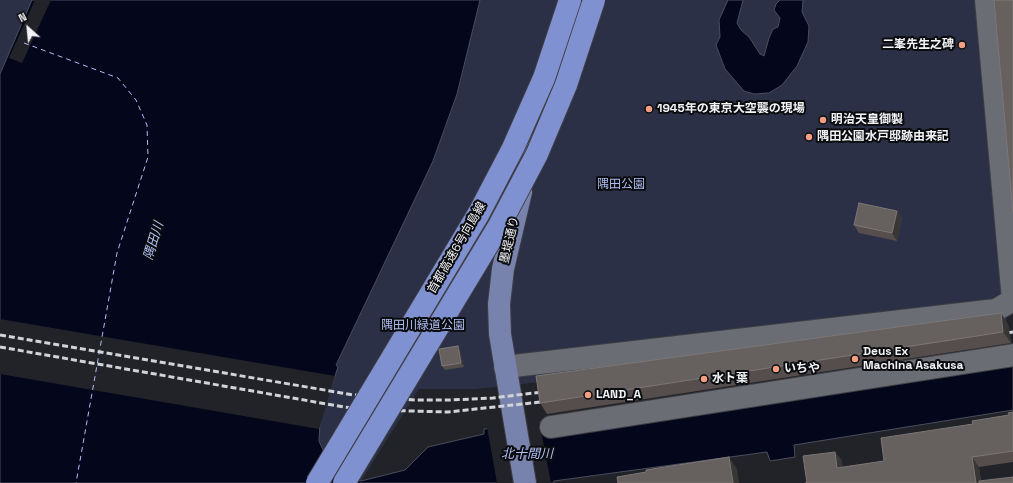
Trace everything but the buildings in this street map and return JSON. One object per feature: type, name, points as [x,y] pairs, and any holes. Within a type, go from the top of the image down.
[{"type":"highway","name":"首都高速6号向島線","points":[[317,483],[489,193],[513,148],[544,78],[570,0]]},
{"type":"highway","name":"首都高速6号向島線","points":[[344,483],[499,226],[537,154],[566,85],[594,0]]},
{"type":"main road","name":"墨堤通り","points":[[525,483],[500,334],[499,304],[503,269],[566,0]]},
{"type":"street","points":[[505,367],[996,310],[1013,300],[986,0]]},
{"type":"street","points":[[551,426],[1013,355]]},
{"type":"green space","points":[[0,0],[32,0],[0,74]]},
{"type":"green space","name":"隅田公園","points":[[480,0],[976,0],[1007,322],[523,384],[476,389],[419,389],[361,481],[339,472],[330,465],[319,441],[318,433],[320,422],[338,366],[336,365],[433,161],[457,94]]},
{"type":"water","points":[[32,0],[480,0],[457,94],[433,161],[336,365],[338,367],[320,422],[319,441],[330,465],[352,478],[361,481],[405,470],[428,447],[484,434],[484,429],[1013,364],[1013,410],[794,445],[795,457],[770,461],[767,452],[554,481],[554,483],[0,483],[0,74]]},
{"type":"water","points":[[728,0],[743,0],[737,23],[741,30],[749,37],[760,54],[764,56],[773,29],[778,27],[780,18],[774,10],[776,4],[780,0],[803,0],[802,12],[809,26],[808,42],[797,66],[782,85],[769,93],[754,94],[744,91],[725,69],[716,45],[720,37],[719,20]]},
{"type":"pier","points":[[35,0],[51,0],[22,63],[9,58]]},
{"type":"pier","points":[[0,319],[335,376],[319,429],[0,374]]},
{"type":"pier","points":[[539,420],[551,483],[497,483],[487,427]]},
{"type":"ferry route","points":[[24,43],[118,78],[136,100],[147,125],[148,157],[117,253],[76,483]]},
{"type":"railway","points":[[999,334],[1013,332]]},
{"type":"railway","points":[[0,335],[354,395],[416,400],[450,400],[493,398],[550,391]]},
{"type":"railway","points":[[0,347],[344,407],[374,410],[448,412],[550,401]]},
{"type":"place","name":"二峯先生之碑","points":[[962,45]]},
{"type":"place","name":"1945年の東京大空襲の現場","points":[[649,109]]},
{"type":"place","name":"明治天皇御製","points":[[823,120]]},
{"type":"place","name":"隅田公園水戸邸跡由来記","points":[[809,137]]},
{"type":"place","name":"Deus Ex Machina Asakusa","points":[[855,359]]},
{"type":"place","name":"いちや","points":[[776,369]]},
{"type":"place","name":"水ト葉","points":[[704,379]]},
{"type":"place","name":"LAND_A","points":[[588,395]]},
{"type":"water label","name":"隅田川","points":[[154,241]]},
{"type":"water label","name":"北十間川","points":[[527,454]]},
{"type":"park label","name":"隅田川緑道公園","points":[[423,326]]}]
